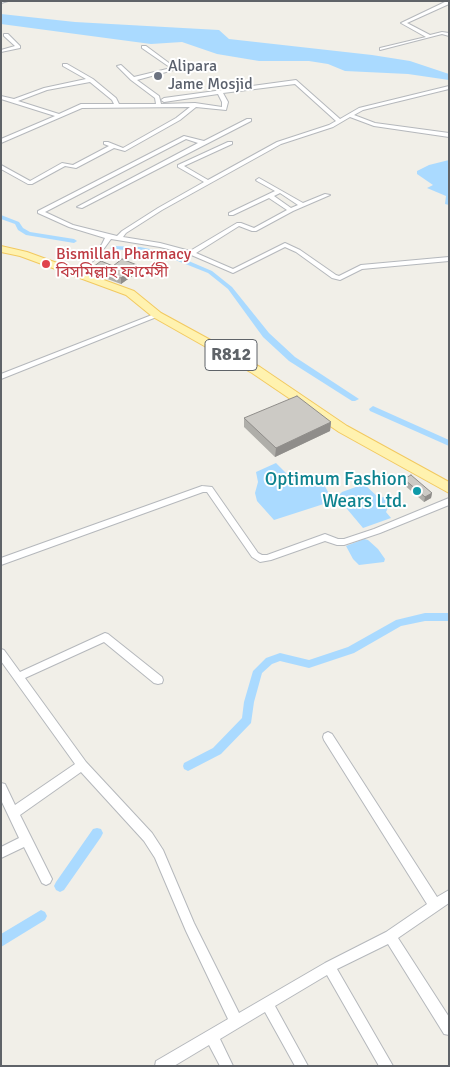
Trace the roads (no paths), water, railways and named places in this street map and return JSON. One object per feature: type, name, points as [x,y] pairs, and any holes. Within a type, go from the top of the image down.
[{"type":"main road","name":"R812","points":[[1,249],[75,272],[130,293],[157,315],[256,370],[343,429],[449,488]]},
{"type":"street","points":[[1,2],[5,1]]},
{"type":"street","points":[[430,37],[403,22],[449,2]]},
{"type":"street","points":[[382,49],[442,33],[449,35]]},
{"type":"street","points":[[1,51],[18,47],[6,35]]},
{"type":"street","points":[[133,79],[175,69],[144,47]]},
{"type":"street","points":[[66,65],[91,80],[114,99],[118,106]]},
{"type":"street","points":[[119,66],[159,102],[224,109],[225,102],[220,92]]},
{"type":"street","points":[[16,100],[46,89],[91,80]]},
{"type":"street","points":[[1,141],[81,106],[118,106],[159,102],[296,82],[340,121]]},
{"type":"street","points":[[119,238],[124,232],[160,209],[279,143],[332,126],[349,115],[377,105],[449,87]]},
{"type":"street","points":[[1,97],[16,100],[58,115]]},
{"type":"street","points":[[106,143],[124,150],[178,119],[196,105]]},
{"type":"street","points":[[349,115],[374,124],[449,135]]},
{"type":"street","points":[[80,207],[249,120]]},
{"type":"street","points":[[202,143],[186,137],[40,212],[61,223],[109,237],[160,244],[191,253],[233,271],[284,245],[298,251],[334,277],[340,278],[361,267],[449,259]]},
{"type":"street","points":[[208,182],[180,166],[230,143]]},
{"type":"street","points":[[1,167],[30,183],[64,164],[74,167],[114,146]]},
{"type":"street","points":[[259,180],[303,205]]},
{"type":"street","points":[[231,214],[280,191]]},
{"type":"street","points":[[191,253],[239,224],[253,230],[291,210],[327,195]]},
{"type":"street","points":[[270,196],[291,210]]},
{"type":"street","points":[[75,272],[95,257],[106,245],[109,237]]},
{"type":"street","points":[[1,377],[157,315]]},
{"type":"street","points":[[1,562],[202,488],[209,489],[255,555],[260,559],[268,558],[325,537],[337,542],[344,542],[377,531],[449,501]]},
{"type":"street","points":[[18,678],[105,637],[158,680]]},
{"type":"street","points":[[1,652],[82,764],[148,837],[159,854],[190,927],[236,1021]]},
{"type":"street","points":[[328,737],[434,904]]},
{"type":"street","points":[[13,813],[82,764]]},
{"type":"street","points":[[1,788],[46,879]]},
{"type":"street","points":[[1,853],[26,840]]},
{"type":"street","points":[[161,1066],[329,967],[390,936],[434,904],[449,896]]},
{"type":"street","points":[[390,936],[449,1029]]},
{"type":"street","points":[[329,967],[386,1066]]},
{"type":"street","points":[[267,1003],[302,1066]]},
{"type":"street","points":[[211,1036],[226,1066]]},
{"type":"water","points":[[1,14],[75,22],[219,30],[229,39],[410,61],[449,74],[449,80],[408,74],[345,71],[328,64],[309,61],[259,61],[217,54],[182,42],[151,44],[1,24]]},
{"type":"water","points":[[449,160],[449,205],[445,204],[446,196],[427,188],[433,185],[417,174],[417,171],[429,165]]},
{"type":"water","points":[[276,463],[291,478],[314,477],[321,479],[333,501],[274,520],[257,501],[255,493],[258,482],[256,472]]},
{"type":"water","points":[[364,484],[379,498],[384,497],[390,504],[386,512],[391,518],[363,528],[337,497],[342,492]]},
{"type":"water","points":[[364,539],[368,540],[378,549],[385,559],[384,562],[359,565],[353,559],[346,546]]},
{"type":"waterway","points":[[1,217],[17,223],[20,229],[28,234],[74,241]]},
{"type":"waterway","points":[[113,248],[140,249],[170,255],[210,272],[230,288],[266,335],[292,359],[355,399]]},
{"type":"waterway","points":[[373,409],[449,443]]},
{"type":"waterway","points":[[188,766],[217,751],[247,720],[249,702],[258,671],[269,661],[280,657],[309,664],[351,650],[399,623],[425,617],[449,617]]},
{"type":"waterway","points":[[60,886],[97,833]]},
{"type":"waterway","points":[[1,941],[41,916]]},
{"type":"place","name":"Alipara Jame Mosjid","points":[[158,76]]},
{"type":"place","name":"Bismillah Pharmacy বিসমিল্লাহ ফার্মেসী","points":[[46,264]]},
{"type":"place","name":"Optimum Fashion Wears Ltd.","points":[[417,491]]}]
